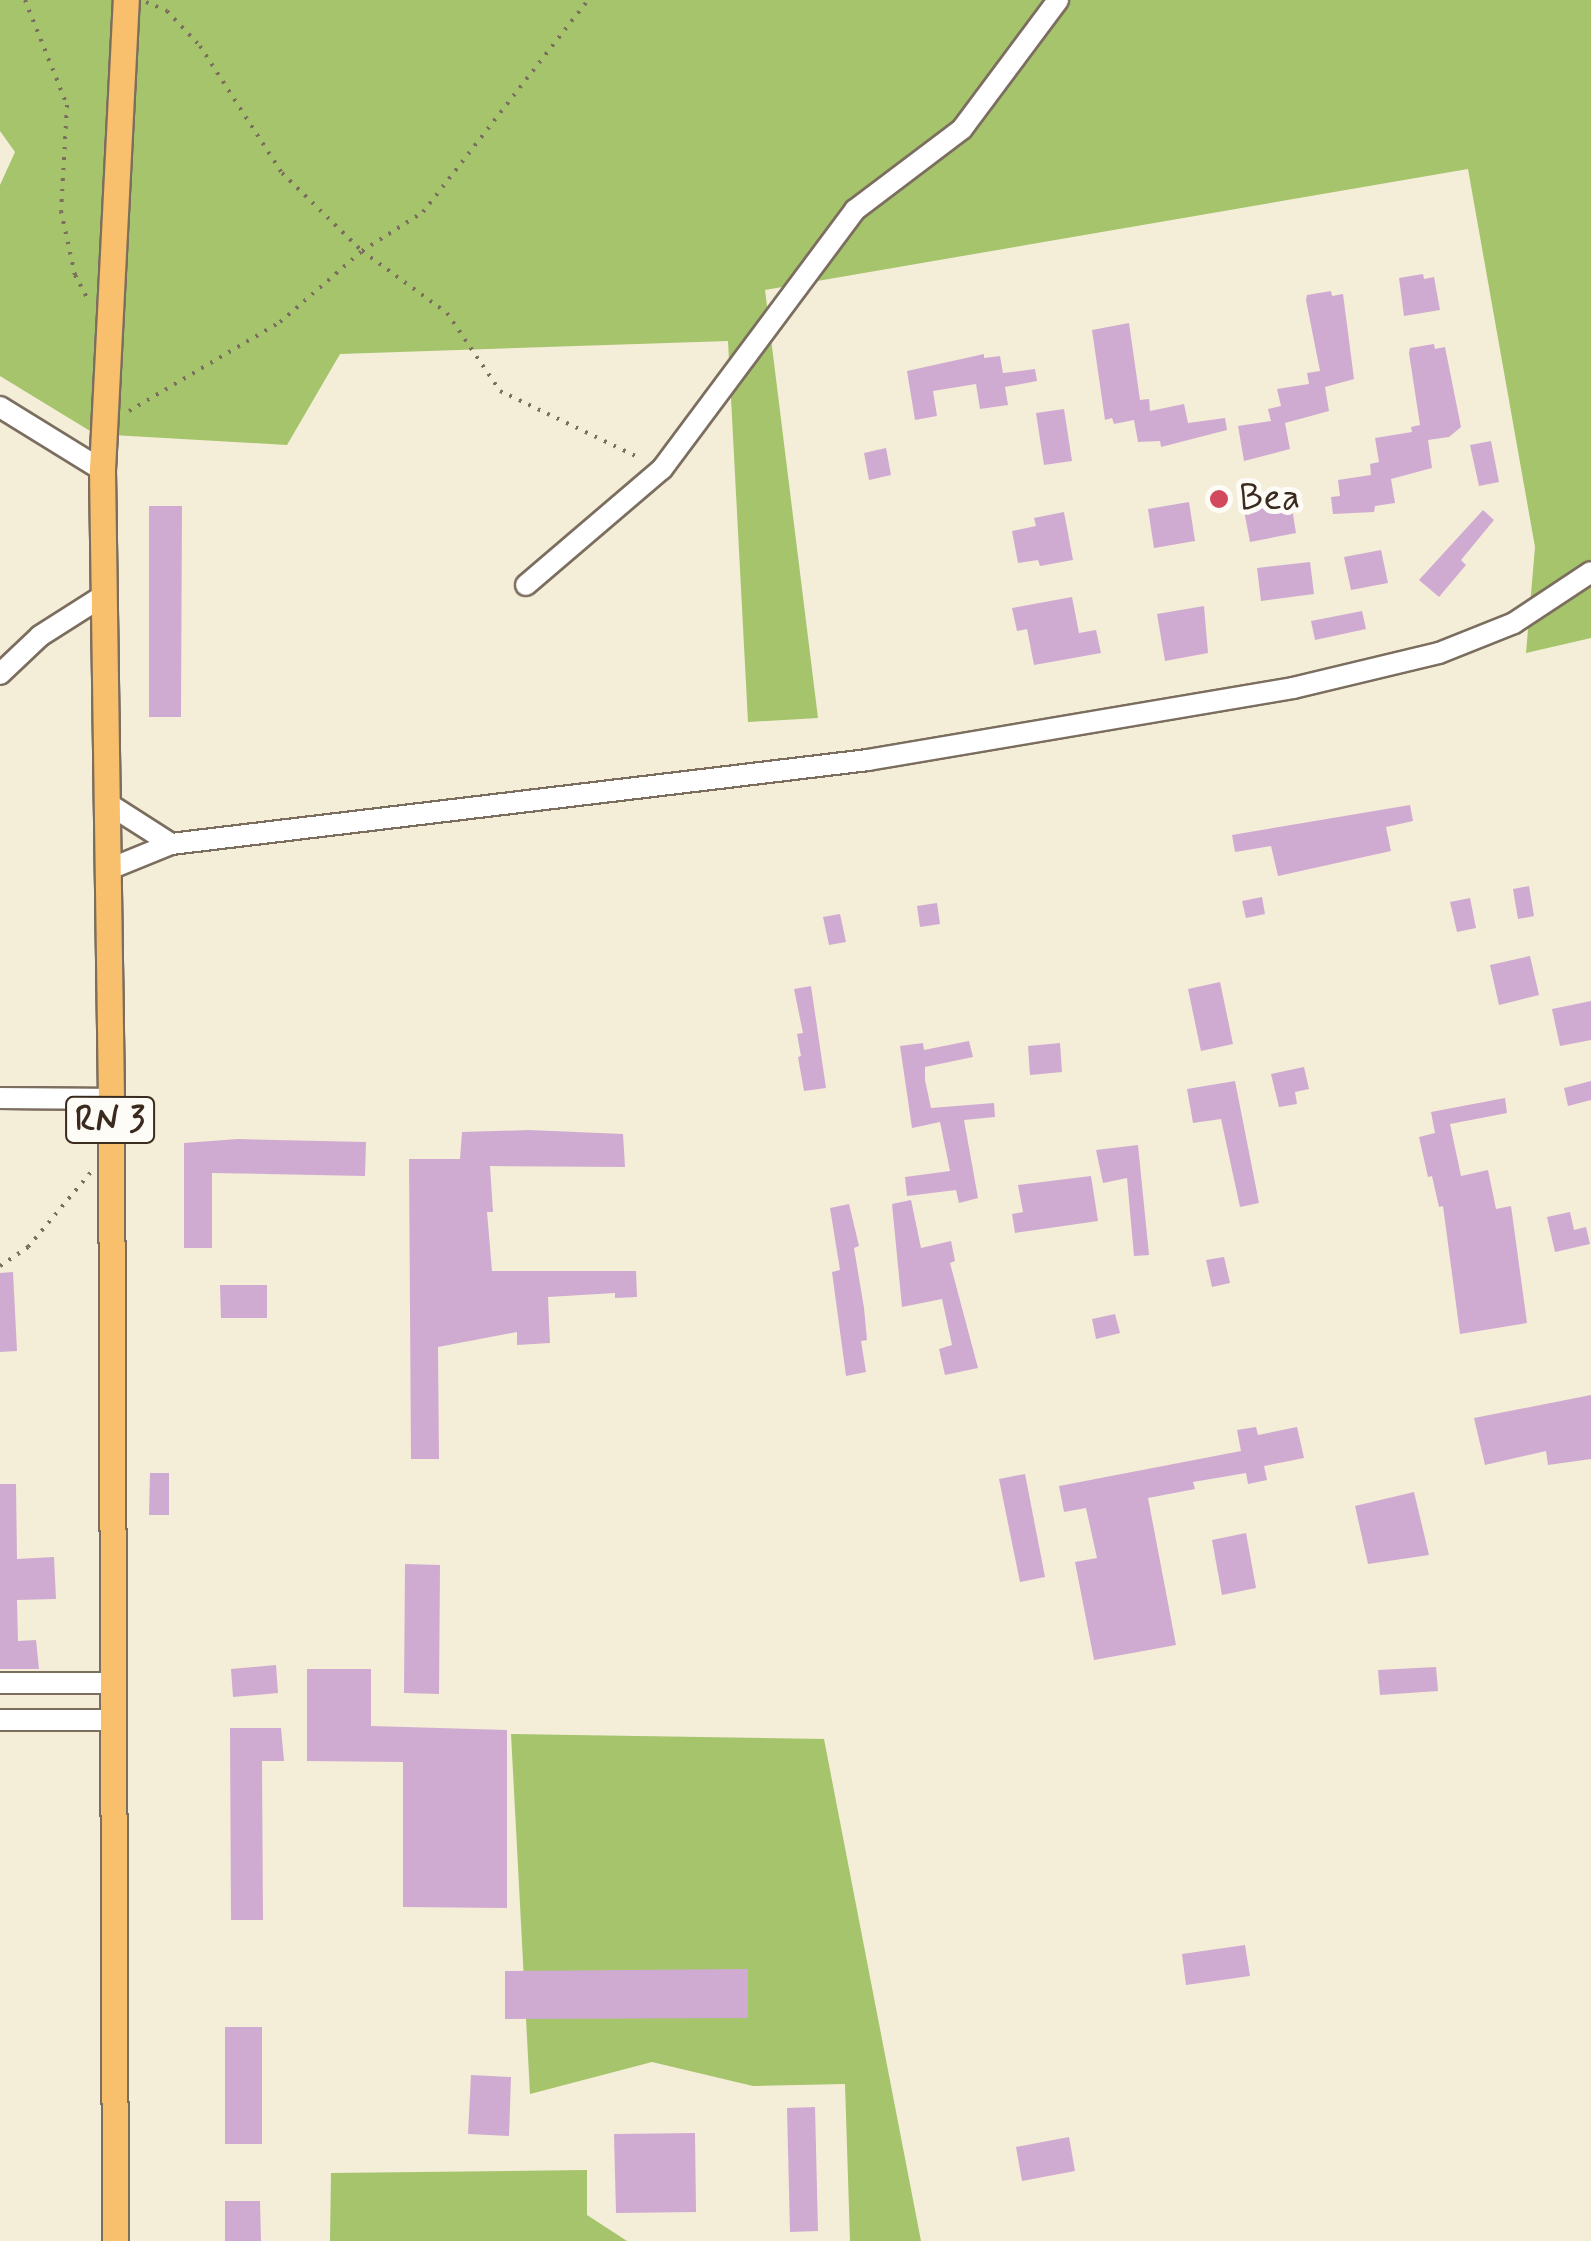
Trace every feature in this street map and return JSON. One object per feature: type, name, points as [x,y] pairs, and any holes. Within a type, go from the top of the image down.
[{"type":"main road","name":"RN 3","points":[[116,2241],[110,1684],[111,1100],[102,470],[108,423],[107,337],[126,0]]},
{"type":"street","points":[[526,585],[662,469],[855,210],[962,129],[1058,0]]},
{"type":"street","points":[[0,407],[102,470]]},
{"type":"street","points":[[107,870],[171,844],[868,760],[1294,688],[1439,654],[1514,623],[1591,572]]},
{"type":"street","points":[[0,674],[40,636],[103,596]]},
{"type":"street","points":[[106,803],[171,844]]},
{"type":"street","points":[[0,1098],[111,1100]]},
{"type":"street","points":[[0,1683],[110,1684]]},
{"type":"street","points":[[0,1720],[111,1720]]},
{"type":"path","points":[[25,0],[67,105],[61,211],[75,275],[107,337]]},
{"type":"path","points":[[141,0],[167,11],[200,46],[282,173],[362,251],[446,313],[500,391],[662,469]]},
{"type":"path","points":[[108,423],[280,322],[362,251],[423,212],[588,0]]},
{"type":"path","points":[[0,1266],[28,1247],[109,1151]]},
{"type":"green space","points":[[0,0],[1591,0],[1591,638],[1526,653],[1535,547],[1468,169],[765,290],[818,718],[748,722],[728,341],[340,354],[287,445],[95,434],[0,376],[0,185],[15,152],[0,131]]},
{"type":"green space","points":[[511,1734],[824,1739],[921,2241],[850,2241],[845,2084],[753,2086],[652,2062],[530,2094]]},
{"type":"green space","points":[[587,2170],[587,2215],[627,2241],[330,2241],[331,2173]]},
{"type":"building","points":[[1423,274],[1424,279],[1434,277],[1440,310],[1404,316],[1399,278]]},
{"type":"building","points":[[1331,291],[1332,296],[1343,294],[1354,379],[1325,387],[1329,411],[1285,423],[1290,449],[1244,461],[1238,426],[1271,421],[1268,409],[1281,406],[1277,389],[1309,384],[1307,373],[1320,371],[1306,300],[1307,295]]},
{"type":"building","points":[[1129,323],[1140,400],[1149,399],[1150,411],[1184,404],[1188,423],[1225,418],[1227,430],[1161,447],[1160,441],[1138,442],[1134,420],[1114,424],[1112,418],[1105,420],[1092,330]]},
{"type":"building","points":[[1434,344],[1435,349],[1445,347],[1461,427],[1449,437],[1428,440],[1432,468],[1391,479],[1395,503],[1375,506],[1374,512],[1333,514],[1331,497],[1340,496],[1338,480],[1371,475],[1370,464],[1379,462],[1375,438],[1412,432],[1411,427],[1420,425],[1409,353],[1410,348]]},
{"type":"building","points":[[984,354],[984,358],[1000,356],[1003,373],[1035,369],[1037,381],[1005,387],[1008,405],[980,409],[976,384],[933,391],[937,416],[915,420],[907,371]]},
{"type":"building","points":[[1064,409],[1072,461],[1044,465],[1036,413]]},
{"type":"building","points":[[1491,441],[1499,482],[1479,486],[1470,445]]},
{"type":"building","points":[[886,448],[891,475],[869,480],[864,453]]},
{"type":"building","points":[[1290,496],[1296,533],[1250,542],[1243,505]]},
{"type":"building","points":[[1189,502],[1195,541],[1154,548],[1148,509]]},
{"type":"building","points":[[149,506],[182,506],[181,717],[149,717]]},
{"type":"building","points":[[1483,510],[1494,520],[1461,560],[1466,565],[1439,597],[1419,580]]},
{"type":"building","points":[[1064,512],[1073,560],[1040,566],[1038,560],[1018,563],[1012,531],[1036,526],[1034,518]]},
{"type":"building","points":[[1381,550],[1388,583],[1351,590],[1344,557]]},
{"type":"building","points":[[1310,562],[1314,594],[1261,601],[1257,568]]},
{"type":"building","points":[[1072,597],[1079,633],[1096,630],[1101,653],[1034,665],[1027,629],[1017,631],[1012,608]]},
{"type":"building","points":[[1204,606],[1208,653],[1165,661],[1157,614]]},
{"type":"building","points":[[1362,611],[1366,629],[1315,640],[1311,621]]},
{"type":"building","points":[[1410,805],[1413,821],[1386,827],[1391,851],[1278,876],[1271,846],[1235,852],[1232,835]]},
{"type":"building","points":[[1529,886],[1534,916],[1518,919],[1513,889]]},
{"type":"building","points":[[1262,897],[1265,914],[1246,918],[1242,901]]},
{"type":"building","points":[[1470,898],[1476,928],[1457,932],[1450,902]]},
{"type":"building","points":[[937,903],[940,924],[920,927],[917,906]]},
{"type":"building","points":[[840,914],[846,942],[829,945],[823,917]]},
{"type":"building","points":[[1530,956],[1539,995],[1499,1005],[1490,965]]},
{"type":"building","points":[[1220,982],[1233,1044],[1201,1051],[1188,989]]},
{"type":"building","points":[[811,986],[826,1088],[804,1091],[797,1034],[803,1033],[794,989]]},
{"type":"building","points":[[1591,1001],[1591,1040],[1560,1046],[1552,1009]]},
{"type":"building","points":[[969,1041],[973,1057],[925,1067],[925,1080],[931,1108],[994,1103],[995,1117],[964,1120],[978,1198],[959,1203],[956,1190],[907,1196],[905,1177],[950,1171],[940,1122],[912,1128],[900,1046],[923,1043],[924,1050]]},
{"type":"building","points":[[1060,1043],[1062,1072],[1030,1075],[1028,1046]]},
{"type":"building","points":[[1304,1067],[1309,1089],[1295,1092],[1297,1104],[1279,1107],[1271,1074]]},
{"type":"building","points":[[1235,1081],[1259,1203],[1240,1207],[1221,1119],[1193,1123],[1187,1089]]},
{"type":"building","points":[[1591,1081],[1591,1100],[1568,1106],[1564,1088]]},
{"type":"building","points":[[1505,1098],[1507,1113],[1450,1124],[1461,1176],[1488,1170],[1496,1209],[1511,1206],[1527,1323],[1460,1334],[1443,1206],[1439,1207],[1432,1176],[1428,1177],[1419,1137],[1435,1133],[1431,1112]]},
{"type":"building","points":[[462,1132],[623,1134],[625,1167],[490,1166],[493,1212],[487,1212],[492,1271],[636,1271],[637,1297],[615,1298],[615,1293],[548,1297],[550,1343],[517,1345],[517,1332],[438,1347],[439,1459],[411,1459],[409,1159],[460,1159]]},
{"type":"building","points":[[238,1139],[366,1142],[365,1176],[212,1173],[212,1248],[184,1248],[184,1143]]},
{"type":"building","points":[[1138,1145],[1149,1255],[1134,1256],[1127,1178],[1103,1183],[1096,1150]]},
{"type":"building","points":[[1091,1176],[1098,1221],[1015,1233],[1012,1214],[1023,1212],[1018,1185]]},
{"type":"building","points":[[911,1200],[921,1248],[951,1241],[955,1261],[950,1263],[978,1368],[945,1375],[939,1349],[952,1345],[942,1299],[902,1307],[892,1204]]},
{"type":"building","points":[[849,1204],[859,1246],[854,1248],[867,1340],[861,1341],[866,1372],[846,1376],[832,1272],[840,1270],[830,1208]]},
{"type":"building","points":[[1570,1212],[1574,1230],[1586,1227],[1590,1244],[1555,1252],[1547,1217]]},
{"type":"building","points":[[1224,1257],[1230,1283],[1212,1287],[1206,1260]]},
{"type":"building","points":[[13,1272],[17,1351],[0,1352],[0,1273]]},
{"type":"building","points":[[220,1285],[267,1285],[267,1318],[221,1318]]},
{"type":"building","points":[[1115,1314],[1120,1333],[1096,1339],[1092,1319]]},
{"type":"building","points":[[1591,1395],[1591,1459],[1548,1465],[1546,1451],[1485,1465],[1474,1418]]},
{"type":"building","points":[[1256,1427],[1258,1435],[1297,1427],[1304,1458],[1264,1466],[1267,1480],[1248,1484],[1246,1473],[1193,1482],[1195,1489],[1148,1498],[1176,1645],[1094,1660],[1075,1562],[1097,1558],[1086,1508],[1064,1512],[1059,1486],[1241,1451],[1237,1430]]},
{"type":"building","points":[[150,1473],[169,1473],[169,1515],[149,1515]]},
{"type":"building","points":[[1025,1474],[1045,1577],[1020,1582],[999,1479]]},
{"type":"building","points":[[0,1484],[16,1484],[17,1559],[54,1557],[56,1599],[17,1600],[18,1641],[36,1640],[39,1669],[0,1669]]},
{"type":"building","points":[[1414,1492],[1429,1555],[1368,1564],[1355,1506]]},
{"type":"building","points":[[1246,1533],[1256,1588],[1222,1595],[1212,1540]]},
{"type":"building","points":[[405,1564],[440,1565],[439,1694],[404,1693]]},
{"type":"building","points":[[276,1665],[278,1693],[233,1697],[231,1669]]},
{"type":"building","points":[[1436,1667],[1438,1691],[1380,1695],[1378,1670]]},
{"type":"building","points":[[307,1669],[371,1669],[371,1726],[507,1730],[507,1908],[403,1907],[403,1762],[307,1761]]},
{"type":"building","points":[[230,1728],[281,1728],[284,1761],[262,1761],[263,1920],[231,1920]]},
{"type":"building","points":[[1245,1945],[1250,1976],[1186,1985],[1182,1954]]},
{"type":"building","points":[[748,1969],[748,2018],[505,2019],[505,1971]]},
{"type":"building","points":[[225,2027],[262,2027],[262,2144],[225,2144]]},
{"type":"building","points":[[471,2075],[511,2077],[509,2136],[468,2134]]},
{"type":"building","points":[[815,2107],[818,2231],[790,2232],[787,2108]]},
{"type":"building","points":[[695,2133],[696,2212],[616,2213],[614,2134]]},
{"type":"building","points":[[1069,2137],[1075,2171],[1022,2181],[1016,2147]]},
{"type":"building","points":[[225,2201],[260,2201],[261,2241],[225,2241]]},
{"type":"place","name":"Bea","points":[[1219,499]]}]
